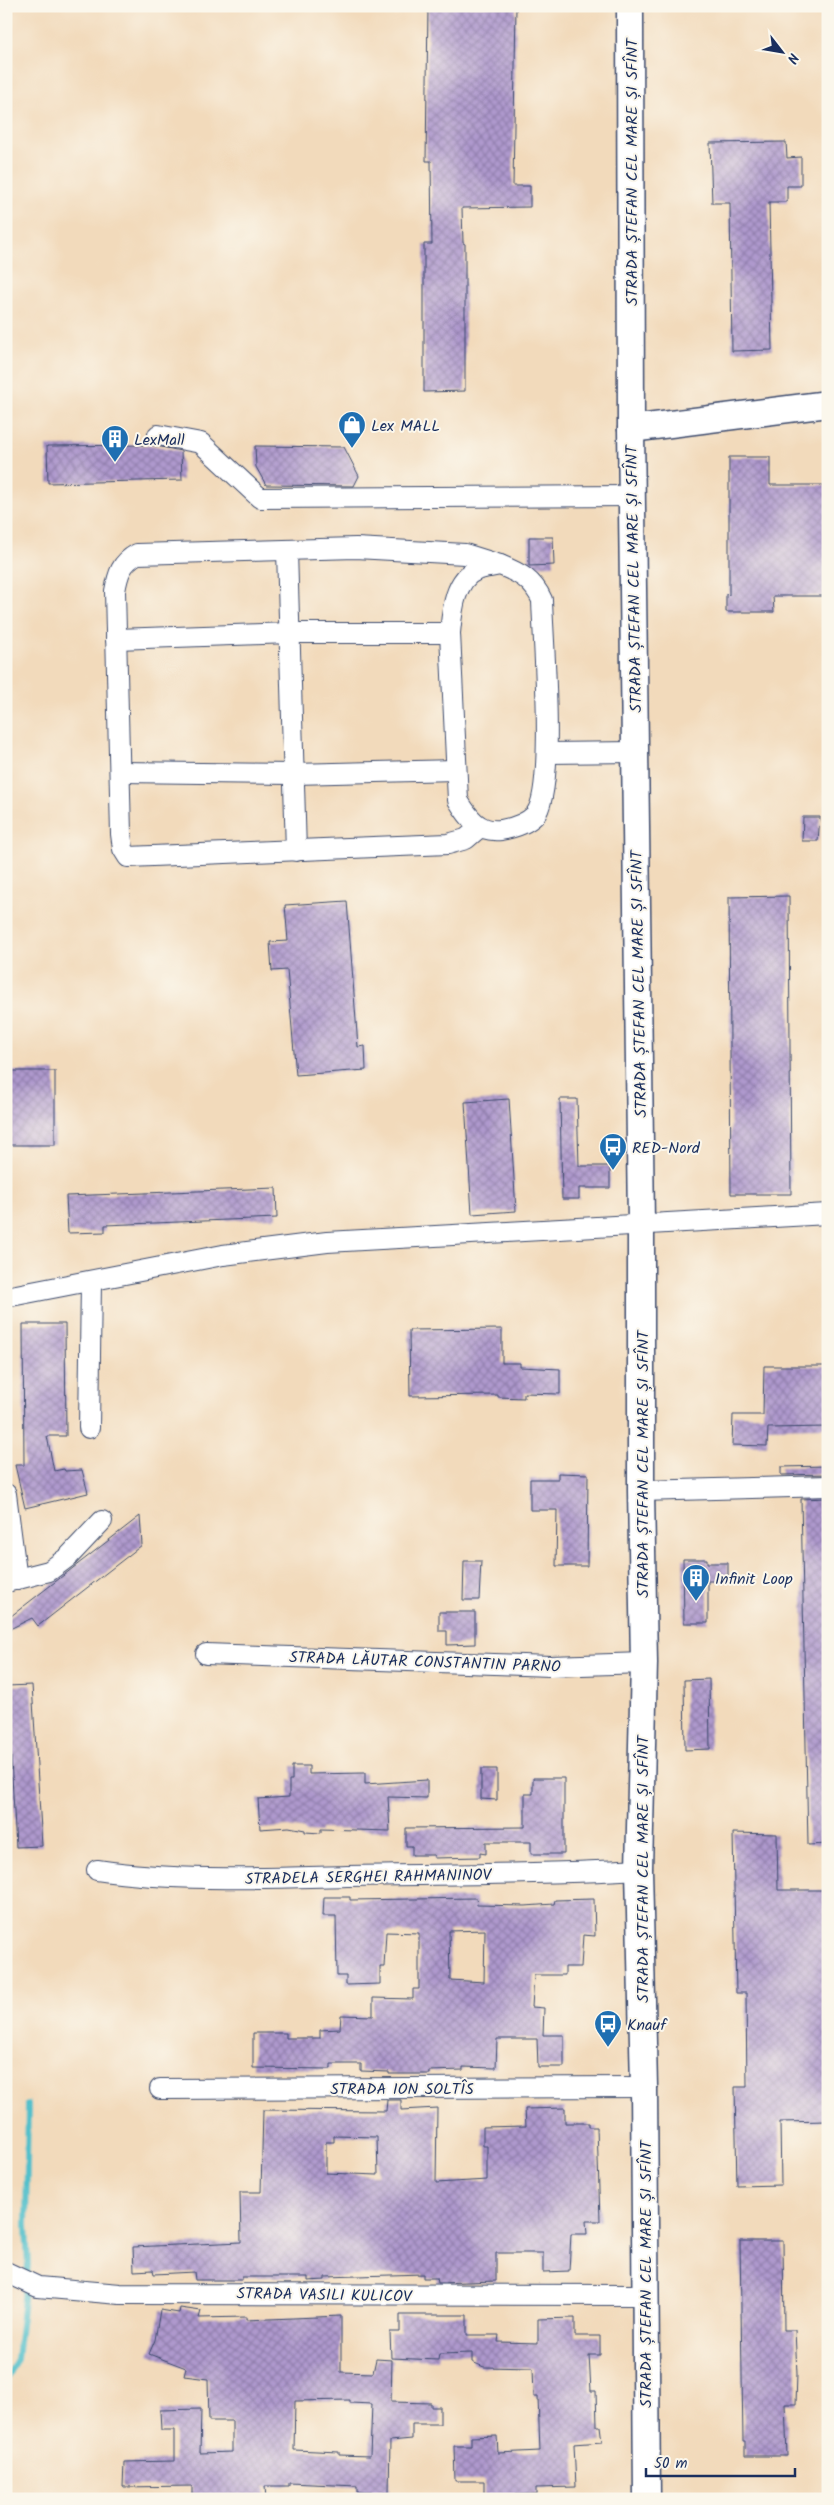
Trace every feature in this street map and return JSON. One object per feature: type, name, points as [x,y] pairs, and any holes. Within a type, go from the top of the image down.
[{"type":"main road","name":"STRADA ȘTEFAN CEL MARE ȘI SFÎNT","points":[[630,6],[631,429],[641,1224],[641,1491],[644,1663],[639,1869],[644,2087],[647,2499]]},
{"type":"main road","name":"STRADA ȘTEFAN CEL MARE ȘI SFÎNT","points":[[631,429],[828,404]]},
{"type":"street","points":[[158,435],[201,442],[260,498],[632,496]]},
{"type":"street","points":[[480,827],[466,839],[448,844],[128,857],[123,850],[121,834],[115,590],[119,570],[128,559],[137,554],[356,548],[465,554],[500,565],[525,577],[536,588],[542,600],[547,753],[542,800],[534,815],[515,828],[494,831],[480,827],[468,816],[458,800],[450,633],[453,606],[460,586],[475,570],[500,565]]},
{"type":"street","points":[[287,551],[296,851]]},
{"type":"street","points":[[116,639],[290,633],[450,633]]},
{"type":"street","points":[[547,753],[636,752]]},
{"type":"street","points":[[120,772],[294,774],[456,770]]},
{"type":"street","points":[[6,1297],[223,1255],[327,1242],[828,1214]]},
{"type":"street","points":[[89,1428],[91,1281]]},
{"type":"street","points":[[641,1491],[828,1486]]},
{"type":"street","points":[[6,1494],[12,1581],[49,1571],[68,1557],[102,1521]]},
{"type":"street","name":"STRADA LĂUTAR CONSTANTIN PARNO","points":[[206,1654],[550,1666],[644,1663]]},
{"type":"street","name":"STRADELA SERGHEI RAHMANINOV","points":[[97,1870],[160,1877],[272,1879],[566,1874],[639,1869]]},
{"type":"street","name":"STRADA ION SOLTÎS","points":[[160,2089],[644,2087]]},
{"type":"street","name":"STRADA VASILI KULICOV","points":[[6,2272],[38,2287],[120,2294],[645,2295]]},
{"type":"building","points":[[428,6],[516,6],[513,186],[530,186],[530,207],[462,208],[463,243],[465,244],[465,391],[424,392],[424,244],[432,244],[431,161],[426,161]]},
{"type":"building","points":[[786,142],[787,158],[801,157],[801,186],[787,186],[787,202],[769,202],[772,350],[732,351],[730,203],[712,203],[710,143]]},
{"type":"building","name":"LexMall","points":[[151,445],[181,451],[182,480],[48,483],[47,446]]},
{"type":"building","points":[[255,446],[344,447],[359,476],[354,486],[266,485],[256,467]]},
{"type":"building","points":[[729,457],[770,457],[770,485],[828,485],[828,596],[773,596],[774,612],[726,612],[726,594],[729,595]]},
{"type":"building","points":[[529,537],[553,537],[554,565],[529,566]]},
{"type":"building","points":[[803,817],[820,817],[818,841],[802,841]]},
{"type":"building","points":[[789,896],[791,1194],[731,1194],[729,897]]},
{"type":"building","points":[[347,901],[358,1047],[365,1046],[366,1070],[296,1075],[287,970],[272,971],[270,942],[288,941],[285,905]]},
{"type":"building","points":[[6,1071],[55,1071],[55,1145],[6,1145]]},
{"type":"building","points":[[509,1099],[516,1211],[472,1214],[465,1102]]},
{"type":"building","points":[[560,1099],[577,1099],[579,1166],[610,1166],[610,1188],[579,1188],[579,1199],[562,1199]]},
{"type":"building","points":[[276,1188],[277,1218],[105,1225],[105,1232],[68,1233],[66,1196]]},
{"type":"building","points":[[23,1324],[65,1324],[66,1436],[47,1436],[54,1471],[64,1469],[65,1471],[82,1470],[88,1493],[25,1508],[15,1465],[24,1465]]},
{"type":"building","points":[[502,1329],[502,1363],[520,1363],[520,1367],[560,1369],[560,1394],[524,1393],[524,1398],[498,1397],[498,1395],[410,1396],[409,1330]]},
{"type":"building","points":[[764,1366],[828,1366],[828,1427],[768,1428],[767,1446],[732,1445],[733,1415],[763,1415]]},
{"type":"building","points":[[828,1466],[828,1474],[781,1475],[781,1467]]},
{"type":"building","points":[[558,1473],[588,1474],[587,1566],[556,1566],[557,1510],[530,1510],[530,1479],[558,1479]]},
{"type":"building","points":[[828,1498],[828,1844],[808,1845],[801,1499]]},
{"type":"building","points":[[140,1516],[142,1545],[38,1626],[32,1618],[6,1631],[6,1620]]},
{"type":"building","name":"Infinit Loop","points":[[683,1559],[707,1559],[707,1563],[728,1563],[728,1581],[708,1581],[708,1623],[684,1623]]},
{"type":"building","points":[[464,1561],[481,1561],[479,1600],[463,1600]]},
{"type":"building","points":[[439,1612],[475,1612],[475,1644],[447,1645],[447,1631],[439,1631]]},
{"type":"building","points":[[709,1679],[710,1749],[685,1750],[684,1680]]},
{"type":"building","points":[[32,1685],[42,1846],[16,1847],[7,1686]]},
{"type":"building","points":[[292,1766],[309,1766],[309,1774],[365,1773],[365,1784],[427,1780],[427,1798],[388,1797],[390,1831],[321,1829],[321,1833],[305,1832],[305,1830],[289,1827],[260,1829],[258,1799],[289,1797],[289,1780],[292,1780]]},
{"type":"building","points":[[481,1769],[497,1769],[497,1800],[481,1799]]},
{"type":"building","points":[[533,1778],[564,1778],[564,1854],[531,1854],[531,1842],[486,1842],[486,1854],[480,1853],[480,1857],[434,1858],[434,1855],[412,1855],[412,1846],[406,1846],[406,1828],[525,1827],[525,1794],[533,1794]]},
{"type":"building","points":[[733,1833],[777,1834],[778,1890],[828,1890],[828,2121],[780,2122],[781,2185],[737,2186],[735,2087],[747,2087],[746,1993],[736,1993]]},
{"type":"building","points":[[324,1897],[350,1897],[350,1900],[476,1898],[477,1905],[525,1906],[554,1904],[555,1900],[594,1899],[595,1936],[583,1935],[581,1967],[565,1967],[565,1975],[534,1975],[532,2007],[544,2008],[543,2035],[564,2035],[564,2067],[538,2067],[537,2039],[497,2039],[496,2068],[463,2067],[463,2070],[429,2071],[429,2074],[389,2074],[389,2072],[361,2071],[361,2064],[331,2064],[331,2069],[253,2068],[253,2033],[286,2033],[286,2038],[320,2038],[320,2030],[340,2029],[341,2015],[373,2016],[373,1998],[413,1999],[413,1989],[419,1989],[419,1933],[386,1932],[384,1967],[380,1967],[380,1984],[346,1985],[346,1976],[337,1976],[336,1916],[323,1916]],"holes":[[[485,1930],[484,1982],[450,1980],[449,1931]]]},
{"type":"building","points":[[387,2100],[401,2100],[401,2110],[437,2108],[436,2183],[487,2180],[487,2146],[483,2146],[483,2127],[526,2126],[525,2109],[565,2108],[565,2123],[589,2123],[589,2127],[597,2127],[600,2221],[586,2221],[587,2234],[571,2234],[569,2271],[543,2272],[543,2253],[496,2253],[496,2281],[438,2283],[437,2278],[423,2278],[423,2274],[325,2277],[325,2280],[308,2281],[308,2277],[242,2277],[242,2280],[195,2280],[194,2272],[154,2274],[153,2270],[134,2271],[133,2247],[241,2242],[240,2192],[261,2192],[263,2110],[386,2111]],"holes":[[[334,2136],[377,2137],[378,2175],[326,2173],[326,2142],[334,2142]]]},
{"type":"building","points":[[740,2241],[783,2241],[784,2330],[795,2330],[797,2374],[796,2404],[785,2404],[787,2456],[745,2456],[745,2441],[743,2441]]},
{"type":"building","points":[[180,2308],[201,2311],[199,2318],[246,2317],[246,2320],[341,2316],[341,2372],[373,2373],[376,2359],[392,2360],[391,2402],[431,2403],[431,2407],[440,2407],[440,2424],[412,2424],[412,2439],[390,2441],[389,2493],[357,2492],[357,2486],[289,2483],[289,2486],[265,2486],[266,2499],[192,2499],[192,2486],[123,2487],[124,2462],[174,2461],[174,2430],[161,2430],[160,2410],[201,2409],[200,2453],[232,2452],[232,2421],[209,2421],[208,2379],[184,2376],[186,2368],[149,2354],[155,2340],[160,2310],[179,2313]],"holes":[[[350,2400],[350,2403],[372,2404],[370,2456],[339,2455],[339,2452],[294,2450],[295,2401]]]},
{"type":"building","points":[[400,2315],[467,2315],[467,2335],[499,2335],[498,2342],[538,2343],[538,2319],[575,2318],[575,2336],[600,2336],[600,2355],[589,2355],[591,2391],[596,2391],[597,2426],[600,2426],[602,2442],[574,2444],[576,2487],[536,2488],[536,2494],[510,2495],[510,2499],[484,2499],[484,2481],[455,2481],[454,2446],[471,2446],[471,2437],[497,2436],[498,2453],[540,2451],[538,2397],[534,2397],[533,2368],[484,2367],[472,2362],[472,2353],[439,2354],[438,2360],[391,2358],[390,2332],[400,2332]]},
{"type":"waterway","points":[[6,2380],[17,2359],[28,2265],[26,2225],[28,2104]]},
{"type":"place","name":"Lex MALL","points":[[352,449]]},
{"type":"place","name":"LexMall","points":[[115,463]]},
{"type":"place","name":"RED-Nord","points":[[613,1171]]},
{"type":"place","name":"Infinit Loop","points":[[696,1602]]},
{"type":"place","name":"Knauf","points":[[608,2048]]}]
